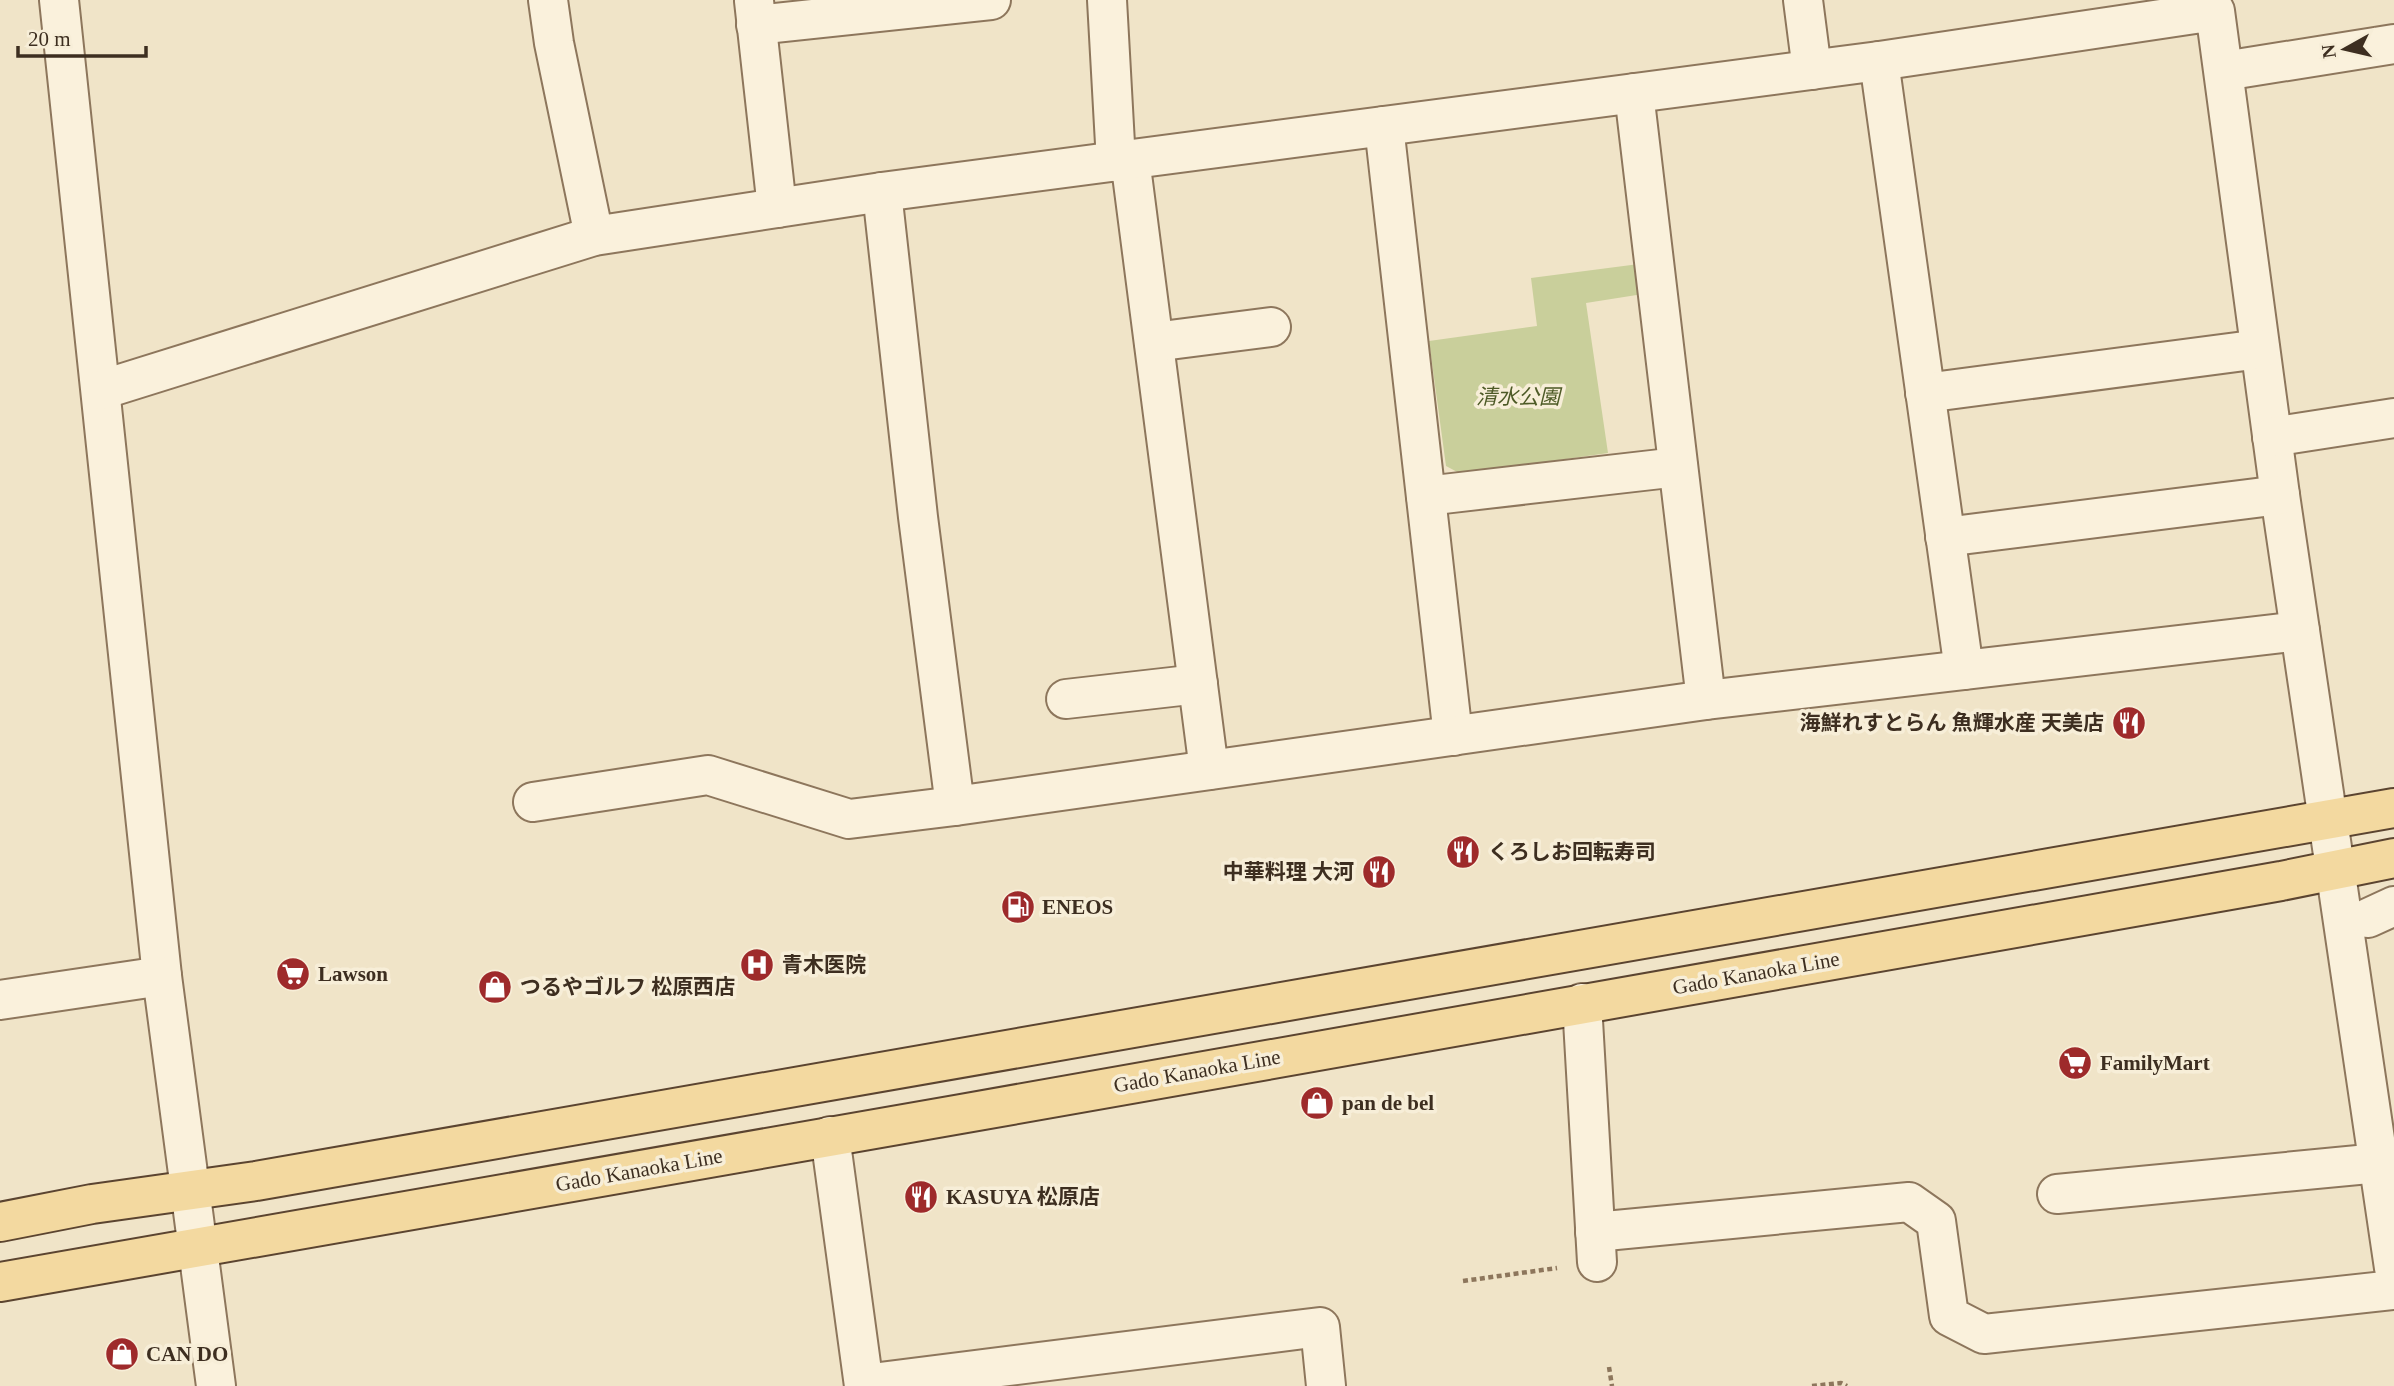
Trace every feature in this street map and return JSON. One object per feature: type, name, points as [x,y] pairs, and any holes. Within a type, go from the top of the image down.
[{"type":"main road","points":[[0,1222],[92,1204],[351,1165],[2394,808]]},
{"type":"main road","name":"Gado Kanaoka Line","points":[[0,1282],[2253,886],[2394,858]]},
{"type":"street","points":[[59,0],[162,976],[216,1386]]},
{"type":"street","points":[[548,0],[554,43],[594,236]]},
{"type":"street","points":[[777,208],[755,13],[991,0]]},
{"type":"street","points":[[1107,0],[1123,160],[1154,342],[1209,770]]},
{"type":"street","points":[[1803,0],[1812,70]]},
{"type":"street","points":[[101,390],[594,236],[882,192],[1879,61],[2214,5],[2280,495],[2328,821],[2384,1169],[2394,1268]]},
{"type":"street","points":[[2224,71],[2394,44]]},
{"type":"street","points":[[1879,61],[1964,670]]},
{"type":"street","points":[[1634,93],[1706,700]]},
{"type":"street","points":[[1384,126],[1453,736]]},
{"type":"street","points":[[882,192],[918,517],[955,806]]},
{"type":"street","points":[[1154,342],[1271,327]]},
{"type":"street","points":[[1925,393],[2260,349]]},
{"type":"street","points":[[2272,437],[2394,418]]},
{"type":"street","points":[[1426,496],[1678,467]]},
{"type":"street","points":[[1945,537],[2280,495]]},
{"type":"street","points":[[533,802],[708,775],[849,819],[1706,700],[2300,631]]},
{"type":"street","points":[[1066,699],[1198,684]]},
{"type":"street","points":[[0,1000],[162,976]]},
{"type":"street","points":[[1582,1003],[1596,1247],[1909,1202],[1936,1221],[1949,1316],[1984,1334],[2394,1290]]},
{"type":"street","points":[[830,1136],[864,1385],[1320,1327],[1326,1386]]},
{"type":"street","points":[[2057,1194],[2384,1169]]},
{"type":"path","points":[[1463,1281],[1519,1274]]},
{"type":"path","points":[[1609,1367],[1612,1386]]},
{"type":"path","points":[[1812,1386],[1841,1383],[1847,1386]]},
{"type":"green space","name":"清水公園","points":[[1639,264],[1643,294],[1586,303],[1608,453],[1461,474],[1446,466],[1429,341],[1537,326],[1531,278]]},
{"type":"place","name":"海鮮れすとらん 魚輝水産 天美店","points":[[2129,723]]},
{"type":"place","name":"くろしお回転寿司","points":[[1463,852]]},
{"type":"place","name":"中華料理 大河","points":[[1379,872]]},
{"type":"place","name":"ENEOS","points":[[1018,907]]},
{"type":"place","name":"青木医院","points":[[757,965]]},
{"type":"place","name":"Lawson","points":[[293,974]]},
{"type":"place","name":"つるやゴルフ 松原西店","points":[[495,987]]},
{"type":"place","name":"FamilyMart","points":[[2075,1063]]},
{"type":"place","name":"pan de bel","points":[[1317,1103]]},
{"type":"place","name":"KASUYA 松原店","points":[[921,1197]]},
{"type":"place","name":"CAN DO","points":[[122,1354]]}]
